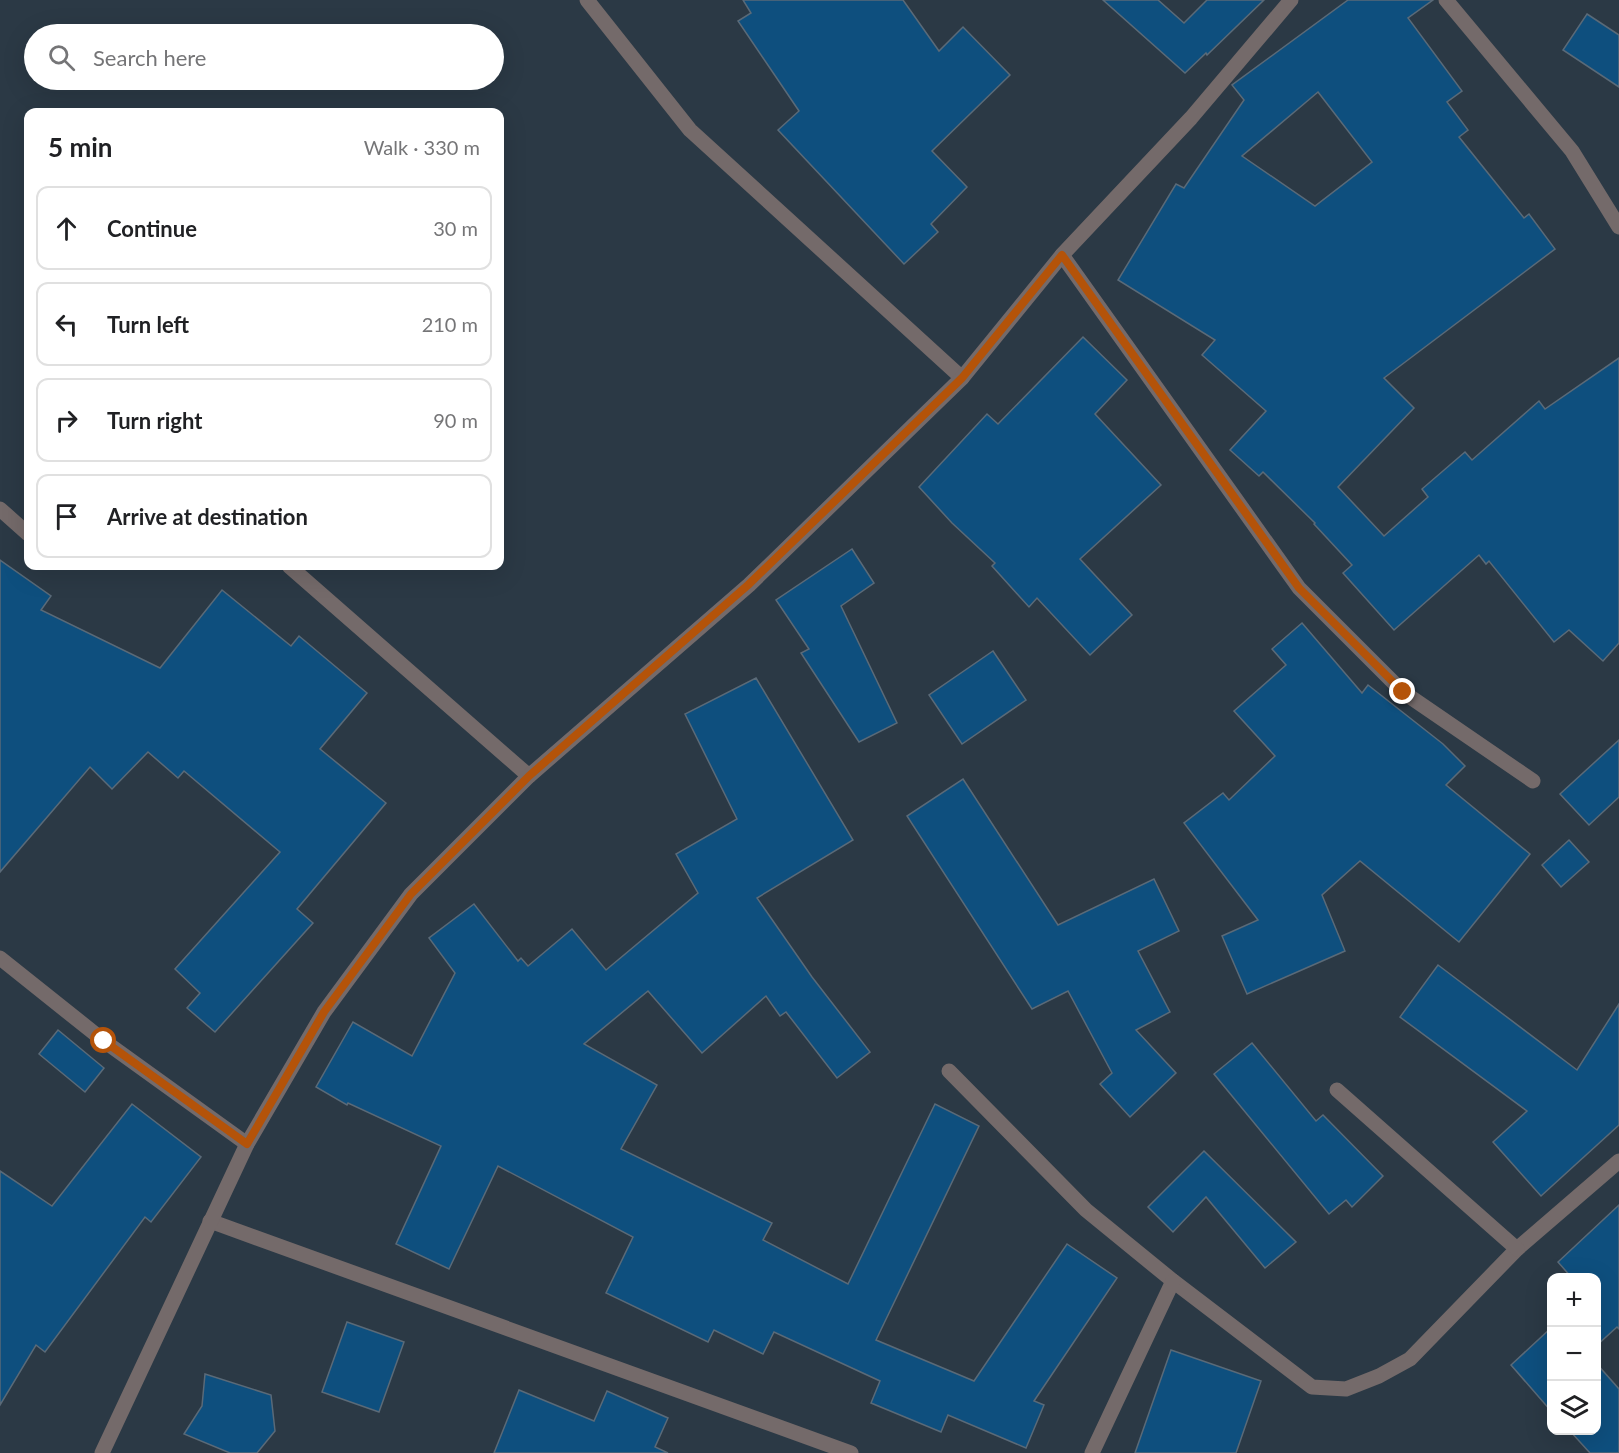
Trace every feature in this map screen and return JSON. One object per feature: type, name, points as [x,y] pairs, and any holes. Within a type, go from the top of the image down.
[{"type":"street","points":[[587,0],[690,130],[962,378]]},
{"type":"street","points":[[102,1453],[247,1144],[324,1012],[411,894],[529,776],[748,585],[962,378],[1062,255],[1191,118],[1291,0]]},
{"type":"street","points":[[1446,0],[1572,152],[1619,227]]},
{"type":"street","points":[[1062,255],[1299,588],[1403,692],[1533,781]]},
{"type":"street","points":[[0,509],[24,530]]},
{"type":"street","points":[[294,570],[529,776]]},
{"type":"street","points":[[0,958],[104,1041],[247,1144]]},
{"type":"street","points":[[949,1071],[1086,1210],[1173,1281],[1312,1387],[1346,1389],[1379,1376],[1410,1359],[1517,1249],[1619,1161]]},
{"type":"street","points":[[1337,1090],[1517,1249]]},
{"type":"street","points":[[210,1221],[851,1453]]},
{"type":"street","points":[[1092,1453],[1173,1281]]},
{"type":"building","points":[[743,0],[903,0],[939,51],[963,27],[1010,75],[932,151],[967,187],[931,224],[938,232],[904,264],[778,130],[799,111],[738,21],[751,13]]},
{"type":"building","points":[[1103,0],[1158,0],[1184,23],[1207,0],[1264,0],[1185,73]]},
{"type":"building","points":[[1348,0],[1433,0],[1408,18],[1462,91],[1447,102],[1468,130],[1459,137],[1524,218],[1529,214],[1555,249],[1384,378],[1414,408],[1338,487],[1384,536],[1428,497],[1422,489],[1465,452],[1472,460],[1539,401],[1545,409],[1619,358],[1619,643],[1603,661],[1569,630],[1554,642],[1489,561],[1486,564],[1479,555],[1394,630],[1343,573],[1352,565],[1315,523],[1263,472],[1259,476],[1230,450],[1266,411],[1202,355],[1215,340],[1118,280],[1176,184],[1184,188],[1244,100],[1232,85]],"holes":[[[1318,92],[1372,162],[1315,206],[1242,156]]]},
{"type":"building","points":[[1587,14],[1619,35],[1619,87],[1563,50]]},
{"type":"building","points":[[1083,337],[1127,380],[1095,414],[1161,485],[1080,559],[1132,615],[1090,655],[1037,598],[1029,607],[992,566],[995,563],[952,523],[919,487],[987,414],[998,424]]},
{"type":"building","points":[[852,549],[874,583],[841,606],[897,723],[859,742],[801,653],[809,649],[776,600]]},
{"type":"building","points":[[0,560],[51,596],[41,610],[160,668],[222,590],[291,646],[299,636],[367,693],[320,749],[386,803],[297,909],[313,923],[215,1032],[187,1008],[200,993],[175,969],[280,852],[184,771],[178,778],[148,752],[112,789],[90,767],[0,872]]},
{"type":"building","points":[[1302,623],[1362,693],[1368,685],[1443,744],[1465,766],[1446,785],[1530,854],[1459,942],[1360,861],[1322,895],[1345,951],[1247,994],[1222,936],[1258,920],[1184,823],[1223,793],[1229,800],[1275,756],[1234,711],[1286,665],[1272,649]]},
{"type":"building","points":[[993,651],[1026,700],[962,744],[929,695]]},
{"type":"building","points":[[756,678],[853,840],[757,898],[812,977],[870,1052],[837,1078],[786,1012],[780,1016],[766,996],[702,1053],[648,991],[584,1044],[657,1085],[621,1149],[772,1223],[763,1240],[848,1284],[935,1104],[979,1126],[876,1340],[974,1381],[1067,1244],[1117,1278],[1034,1401],[1044,1405],[1026,1448],[948,1415],[941,1432],[871,1403],[880,1381],[774,1332],[763,1354],[714,1330],[708,1342],[606,1293],[633,1237],[498,1166],[449,1269],[396,1244],[441,1146],[348,1103],[347,1105],[316,1087],[353,1022],[412,1056],[455,973],[429,938],[474,904],[518,961],[521,958],[528,966],[572,929],[606,970],[698,893],[676,854],[737,819],[685,714]]},
{"type":"building","points":[[1619,740],[1619,797],[1589,825],[1560,794]]},
{"type":"building","points":[[963,779],[1058,925],[1154,879],[1179,931],[1138,951],[1170,1012],[1136,1030],[1176,1073],[1130,1117],[1100,1084],[1112,1073],[1068,991],[1032,1009],[907,816]]},
{"type":"building","points":[[1569,840],[1589,862],[1561,887],[1542,865]]},
{"type":"building","points":[[1438,965],[1577,1070],[1619,1004],[1619,1125],[1541,1196],[1493,1142],[1527,1111],[1400,1017]]},
{"type":"building","points":[[58,1030],[104,1068],[85,1092],[39,1054]]},
{"type":"building","points":[[1252,1043],[1316,1121],[1323,1115],[1383,1176],[1352,1207],[1346,1200],[1329,1214],[1214,1074]]},
{"type":"building","points":[[132,1104],[201,1157],[151,1222],[145,1217],[45,1352],[36,1345],[0,1405],[0,1171],[52,1206]]},
{"type":"building","points":[[1204,1151],[1296,1242],[1265,1268],[1206,1197],[1173,1232],[1148,1207]]},
{"type":"building","points":[[1619,1205],[1619,1329],[1617,1327],[1601,1341],[1601,1273],[1568,1273],[1558,1262]]},
{"type":"building","points":[[347,1322],[404,1342],[379,1412],[322,1392]]},
{"type":"building","points":[[1547,1332],[1547,1406],[1511,1365]]},
{"type":"building","points":[[1171,1350],[1261,1381],[1236,1453],[1135,1453]]},
{"type":"building","points":[[1601,1369],[1619,1389],[1619,1453],[1590,1453],[1574,1435],[1601,1435]]},
{"type":"building","points":[[205,1374],[271,1395],[275,1431],[257,1453],[230,1453],[184,1434],[202,1406]]},
{"type":"building","points":[[519,1390],[594,1421],[607,1391],[668,1418],[655,1447],[668,1453],[494,1453]]},
{"type":"route","points":[[104,1041],[247,1144],[324,1012],[411,894],[529,776],[748,585],[962,378],[1062,255],[1299,588],[1403,692]]}]
